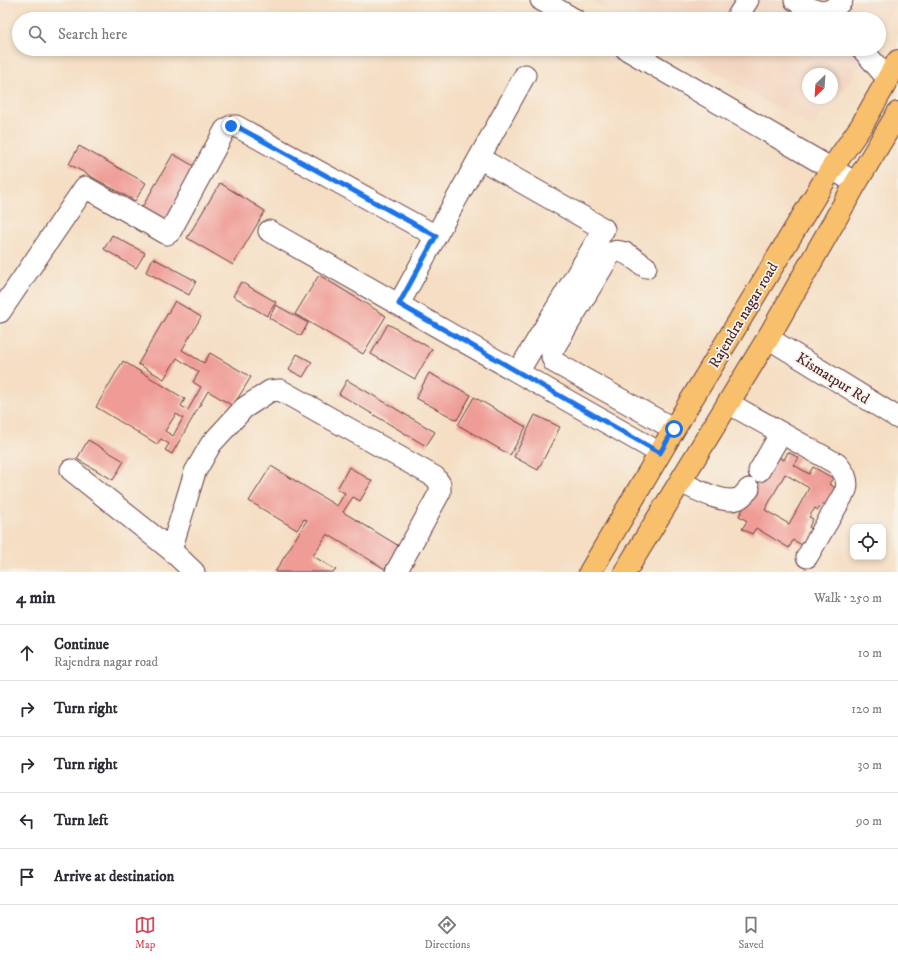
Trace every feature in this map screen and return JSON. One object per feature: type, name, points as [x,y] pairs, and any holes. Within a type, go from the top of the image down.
[{"type":"main road","name":"Rajendra nagar road","points":[[590,572],[674,429],[832,168],[862,124],[893,69]]},
{"type":"main road","name":"Rajendra nagar road","points":[[625,572],[768,338],[856,183],[898,113]]},
{"type":"street","points":[[541,0],[571,11]]},
{"type":"street","points":[[740,12],[748,0]]},
{"type":"street","points":[[795,0],[812,10],[821,12],[836,10]]},
{"type":"street","points":[[638,56],[856,183]]},
{"type":"street","points":[[873,56],[893,69]]},
{"type":"street","points":[[399,304],[525,75]]},
{"type":"street","points":[[0,312],[85,187],[168,234],[226,130],[231,126],[236,126],[436,236]]},
{"type":"street","points":[[479,158],[604,229],[518,372]]},
{"type":"street","points":[[269,231],[660,453]]},
{"type":"street","points":[[646,267],[621,251],[616,250],[611,253],[552,351],[552,357],[554,362],[674,429]]},
{"type":"street","name":"Kismatpur Rd","points":[[768,338],[898,418]]},
{"type":"street","points":[[171,550],[195,472],[211,444],[244,408],[270,391],[280,390],[435,477],[440,484],[440,492],[396,572]]},
{"type":"street","points":[[728,403],[837,464],[843,470],[848,485],[846,490],[807,557]]},
{"type":"street","points":[[759,471],[781,433]]},
{"type":"street","points":[[71,470],[171,550],[194,572]]},
{"type":"street","points":[[680,482],[723,500],[736,500],[741,498],[749,489]]},
{"type":"shaded area","points":[[589,0],[898,0],[886,21],[886,12],[610,12]]},
{"type":"shaded area","points":[[687,56],[865,56],[844,90],[838,97],[838,68],[802,68],[802,104],[832,104],[811,127]]},
{"type":"building","points":[[79,146],[146,183],[135,201],[69,164]]},
{"type":"building","points":[[173,154],[199,169],[165,225],[140,211]]},
{"type":"building","points":[[220,183],[265,211],[233,265],[187,238]]},
{"type":"building","points":[[112,235],[145,253],[136,268],[104,249]]},
{"type":"building","points":[[153,258],[196,281],[189,295],[146,272]]},
{"type":"building","points":[[319,275],[386,316],[363,354],[295,314]]},
{"type":"building","points":[[241,282],[276,302],[267,316],[233,296]]},
{"type":"building","points":[[175,301],[201,317],[182,350],[204,363],[210,353],[251,377],[233,406],[208,391],[172,454],[165,450],[169,444],[161,439],[157,444],[96,407],[123,361],[185,399],[181,406],[188,410],[201,387],[193,382],[199,372],[177,358],[164,379],[138,364]],"holes":[[[176,414],[183,418],[173,436],[165,431]]]},
{"type":"building","points":[[276,305],[308,323],[301,336],[269,318]]},
{"type":"building","points":[[388,324],[432,349],[415,379],[371,354]]},
{"type":"building","points":[[297,354],[312,362],[303,377],[289,370]]},
{"type":"building","points":[[429,373],[471,395],[457,420],[416,398]]},
{"type":"building","points":[[347,380],[435,432],[426,446],[339,394]]},
{"type":"building","points":[[474,397],[526,427],[510,455],[458,425]]},
{"type":"building","points":[[535,415],[560,427],[538,470],[514,457]]},
{"type":"building","points":[[88,440],[124,461],[113,480],[77,459]]},
{"type":"building","points":[[788,452],[799,458],[794,465],[809,474],[813,467],[833,478],[829,484],[836,488],[825,505],[823,503],[818,510],[815,508],[809,517],[813,519],[809,527],[811,529],[802,545],[793,540],[789,548],[756,528],[752,534],[742,529],[747,521],[739,516],[754,490],[744,485],[754,469],[775,455],[784,460]],"holes":[[[785,474],[809,488],[789,524],[765,510]]]},
{"type":"building","points":[[271,466],[337,506],[345,493],[337,489],[349,467],[372,481],[360,501],[353,497],[343,512],[399,546],[385,569],[327,534],[313,556],[336,570],[334,572],[275,572],[307,520],[304,519],[297,530],[249,501]]},
{"type":"route","points":[[231,126],[236,126],[436,236],[399,304],[660,453],[674,429]]}]
